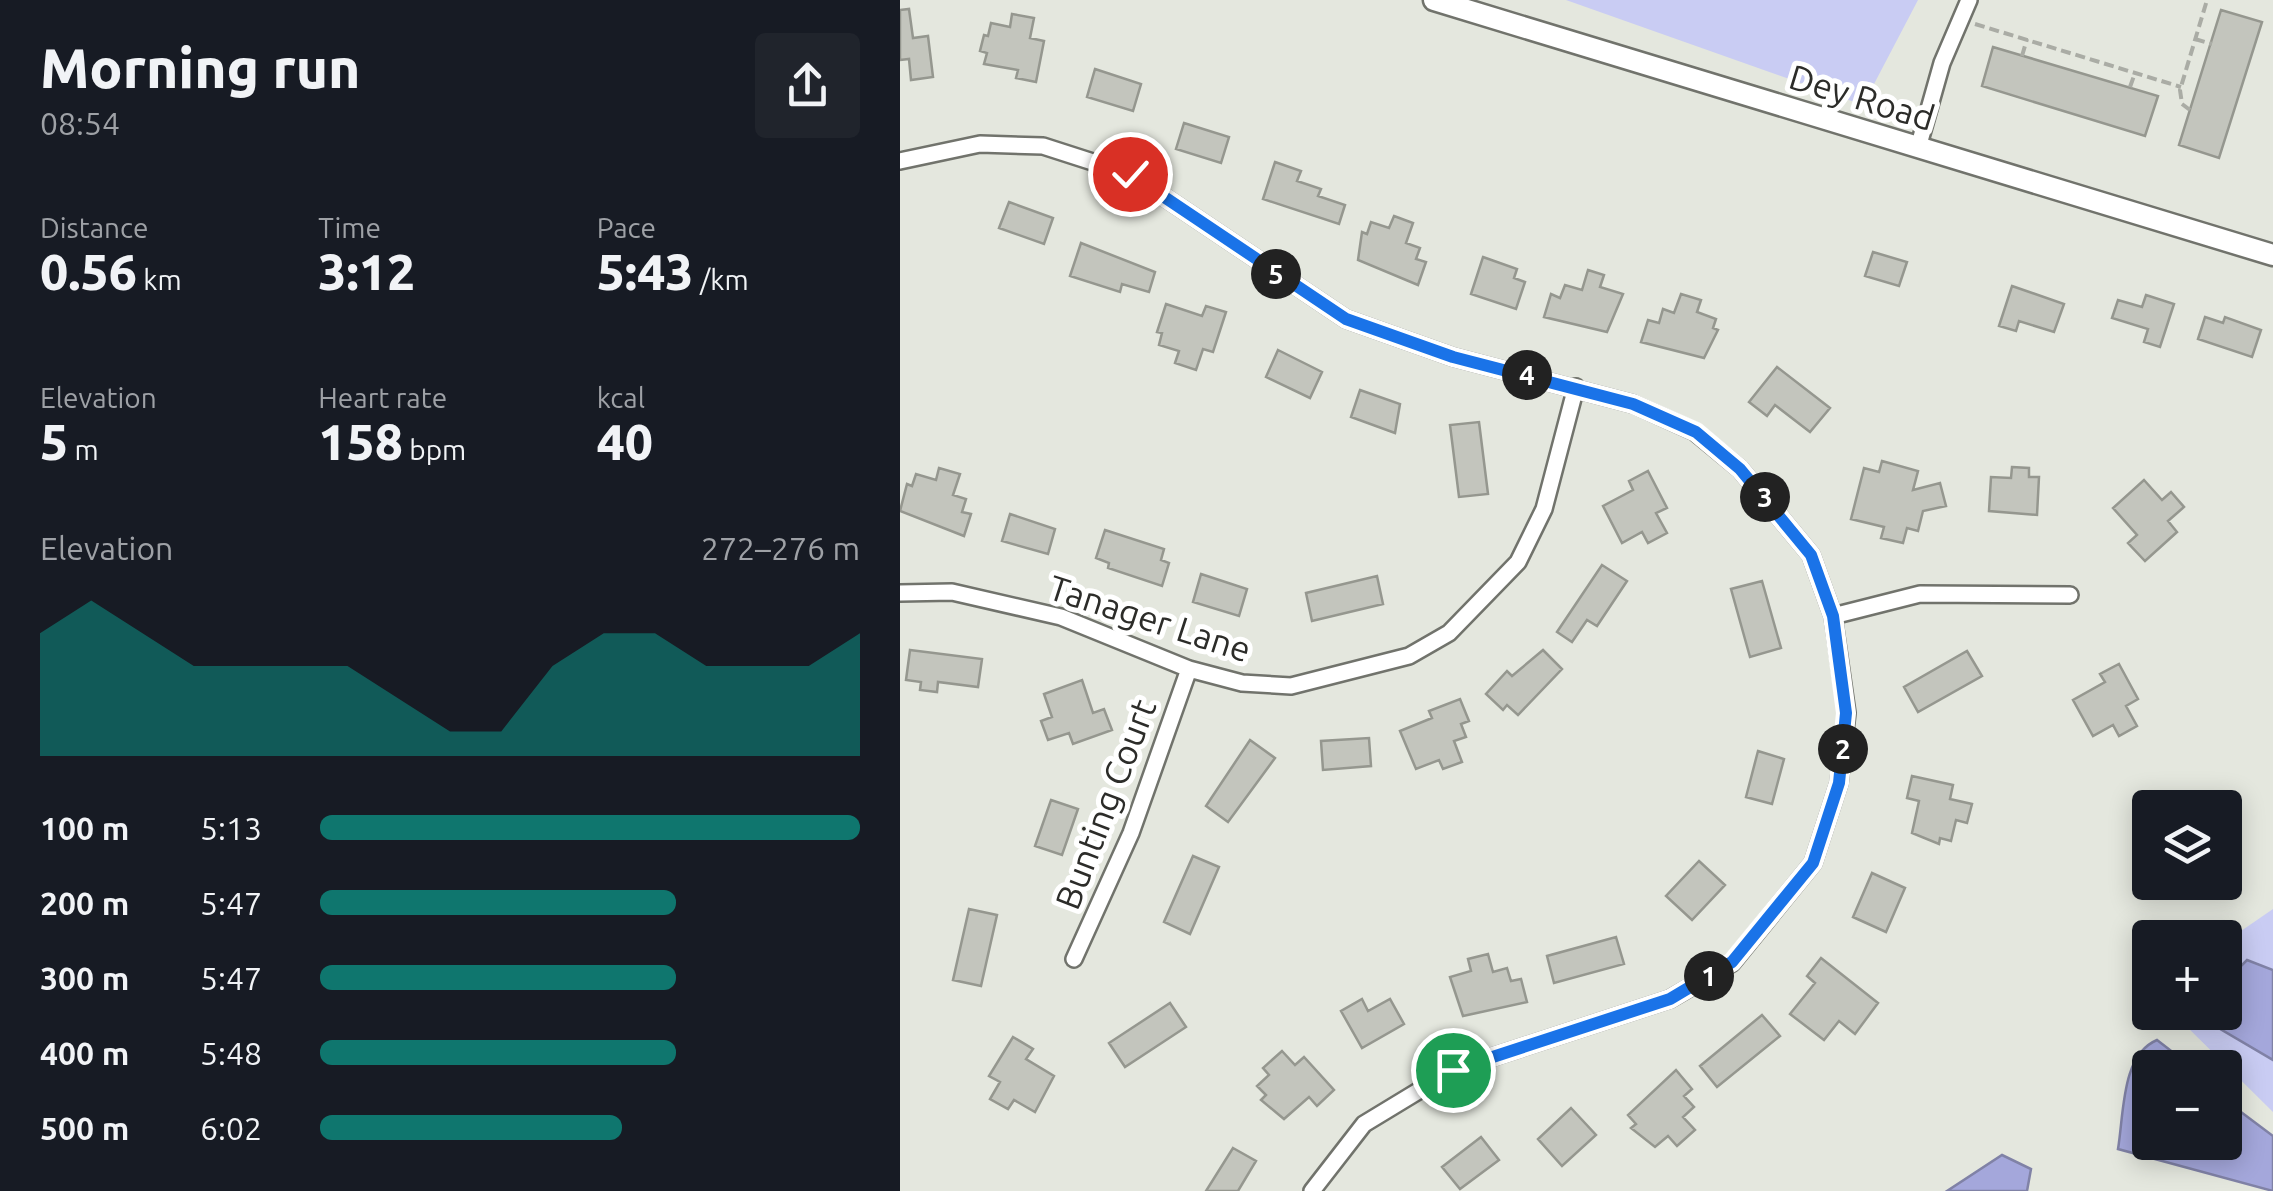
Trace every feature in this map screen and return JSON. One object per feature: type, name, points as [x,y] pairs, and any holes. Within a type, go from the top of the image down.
[{"type":"main road","name":"Dey Road","points":[[1434,0],[2273,255]]},
{"type":"street","points":[[1918,148],[1942,63],[1969,0]]},
{"type":"street","points":[[900,161],[980,144],[1042,146],[1130,174],[1346,319],[1453,357],[1633,404],[1696,432],[1740,469],[1811,555],[1833,616],[1846,713],[1839,783],[1813,863],[1732,962],[1670,999],[1453,1070],[1364,1124],[1312,1191]]},
{"type":"street","name":"Tanager Lane","points":[[900,593],[952,592],[1061,617],[1189,668],[1242,683],[1291,686],[1409,656],[1449,633],[1518,562],[1544,509],[1576,387]]},
{"type":"street","points":[[1833,616],[1920,594],[2070,595]]},
{"type":"street","name":"Bunting Court","points":[[1074,959],[1132,833],[1189,668]]},
{"type":"path","points":[[2190,110],[2182,104],[2181,86],[2207,0]]},
{"type":"path","points":[[1961,20],[2181,86]]},
{"type":"path","points":[[2010,48],[2014,36]]},
{"type":"path","points":[[2022,56],[2027,40]]},
{"type":"path","points":[[2195,40],[2212,44]]},
{"type":"path","points":[[2130,87],[2134,73]]},
{"type":"shaded area","points":[[1566,0],[1918,0],[1863,105]]},
{"type":"shaded area","points":[[2273,909],[2273,1112],[2242,1081],[2242,1050],[2210,1050],[2190,1030],[2242,1030],[2242,930]]},
{"type":"shaded area","points":[[2247,960],[2273,970],[2273,1060],[2222,1030],[2242,1030],[2242,965]]},
{"type":"shaded area","points":[[2157,1040],[2170,1050],[2143,1050]]},
{"type":"shaded area","points":[[2132,1068],[2132,1153],[2118,1149]]},
{"type":"shaded area","points":[[2242,1113],[2273,1136],[2273,1191],[2159,1160],[2242,1160]]},
{"type":"shaded area","points":[[2002,1155],[2031,1169],[2027,1191],[1947,1191]]},
{"type":"building","points":[[909,9],[913,38],[928,36],[933,77],[911,80],[909,59],[900,60],[900,10]]},
{"type":"building","points":[[2221,10],[2262,22],[2219,158],[2179,145]]},
{"type":"building","points":[[1012,14],[1034,18],[1030,38],[1044,41],[1036,82],[1016,78],[1018,70],[984,64],[987,53],[980,51],[984,35],[988,36],[991,23],[1010,27]]},
{"type":"building","points":[[1993,47],[2158,96],[2145,136],[1982,86]]},
{"type":"building","points":[[1095,69],[1141,84],[1133,111],[1087,97]]},
{"type":"building","points":[[1184,123],[1229,137],[1221,163],[1176,149]]},
{"type":"building","points":[[1275,162],[1301,171],[1297,181],[1321,189],[1318,196],[1345,205],[1339,224],[1263,199]]},
{"type":"building","points":[[1009,202],[1053,218],[1044,244],[999,228]]},
{"type":"building","points":[[1394,216],[1413,223],[1406,243],[1420,248],[1416,259],[1426,262],[1418,285],[1358,260],[1362,232],[1367,234],[1371,222],[1389,228]]},
{"type":"building","points":[[1081,243],[1155,272],[1149,292],[1122,284],[1120,292],[1070,276]]},
{"type":"building","points":[[1873,252],[1907,262],[1899,286],[1865,276]]},
{"type":"building","points":[[1483,257],[1517,269],[1514,278],[1525,282],[1516,309],[1471,294]]},
{"type":"building","points":[[1588,270],[1604,275],[1600,287],[1623,294],[1607,332],[1544,317],[1551,294],[1560,298],[1565,285],[1582,290]]},
{"type":"building","points":[[2012,286],[2064,304],[2054,332],[2019,321],[2016,331],[1999,326]]},
{"type":"building","points":[[1681,294],[1701,300],[1697,312],[1716,319],[1713,328],[1718,330],[1704,358],[1641,342],[1648,320],[1659,323],[1663,309],[1674,313]]},
{"type":"building","points":[[2146,295],[2174,304],[2160,347],[2144,342],[2148,329],[2112,318],[2118,300],[2142,307]]},
{"type":"building","points":[[1166,304],[1202,316],[1206,306],[1226,312],[1213,352],[1203,349],[1196,370],[1175,363],[1179,351],[1159,345],[1162,333],[1157,332]]},
{"type":"building","points":[[2205,317],[2223,323],[2225,317],[2261,330],[2252,357],[2198,339]]},
{"type":"building","points":[[1278,350],[1322,372],[1310,398],[1266,377]]},
{"type":"building","points":[[1777,367],[1830,408],[1810,432],[1775,405],[1767,416],[1749,402]]},
{"type":"building","points":[[1360,390],[1400,404],[1395,433],[1351,417]]},
{"type":"building","points":[[1479,422],[1488,494],[1459,497],[1450,425]]},
{"type":"building","points":[[1882,461],[1918,471],[1913,490],[1940,483],[1946,506],[1923,511],[1918,531],[1907,528],[1903,543],[1881,538],[1884,527],[1851,519],[1864,468],[1879,472]]},
{"type":"building","points":[[2012,467],[2029,468],[2029,477],[2039,477],[2037,515],[1989,511],[1991,477],[2011,478]]},
{"type":"building","points":[[939,468],[960,474],[953,495],[966,499],[962,512],[971,514],[964,536],[900,511],[907,484],[912,486],[916,474],[936,480]]},
{"type":"building","points":[[1648,471],[1667,508],[1656,513],[1667,533],[1648,543],[1642,532],[1622,543],[1603,506],[1633,490],[1629,481]]},
{"type":"building","points":[[2144,480],[2162,500],[2171,492],[2184,507],[2168,521],[2177,532],[2145,561],[2128,543],[2137,535],[2113,508]]},
{"type":"building","points":[[1010,514],[1055,529],[1048,554],[1002,541]]},
{"type":"building","points":[[1105,530],[1164,549],[1161,560],[1169,563],[1162,586],[1108,568],[1109,563],[1096,558]]},
{"type":"building","points":[[1602,565],[1627,581],[1597,626],[1587,620],[1572,642],[1557,632]]},
{"type":"building","points":[[1201,574],[1247,589],[1239,616],[1193,602]]},
{"type":"building","points":[[1377,576],[1383,604],[1312,621],[1306,593]]},
{"type":"building","points":[[1762,581],[1781,648],[1750,657],[1731,589]]},
{"type":"building","points":[[910,650],[982,659],[978,687],[938,682],[937,692],[920,690],[921,682],[906,680]]},
{"type":"building","points":[[1543,650],[1562,669],[1518,715],[1507,705],[1503,710],[1486,694],[1507,671],[1512,676]]},
{"type":"building","points":[[1967,651],[1982,676],[1918,712],[1904,687]]},
{"type":"building","points":[[2119,664],[2138,699],[2126,706],[2137,726],[2119,736],[2113,725],[2093,736],[2073,700],[2105,682],[2100,674]]},
{"type":"building","points":[[1082,680],[1093,713],[1104,709],[1112,730],[1073,744],[1069,733],[1048,740],[1041,721],[1052,717],[1044,694]]},
{"type":"building","points":[[1460,699],[1469,721],[1461,724],[1466,737],[1454,741],[1462,762],[1443,769],[1439,760],[1416,769],[1400,731],[1432,718],[1429,711]]},
{"type":"building","points":[[1369,738],[1371,766],[1323,770],[1321,741]]},
{"type":"building","points":[[1250,740],[1275,758],[1228,822],[1206,806]]},
{"type":"building","points":[[1758,751],[1784,759],[1772,804],[1746,797]]},
{"type":"building","points":[[1912,776],[1953,785],[1950,799],[1972,804],[1967,823],[1956,820],[1951,841],[1940,838],[1939,844],[1912,833],[1919,801],[1907,798]]},
{"type":"building","points":[[1051,800],[1078,809],[1062,855],[1035,846]]},
{"type":"building","points":[[1193,856],[1219,867],[1190,934],[1164,922]]},
{"type":"building","points":[[1699,861],[1725,885],[1692,920],[1666,896]]},
{"type":"building","points":[[1872,873],[1905,888],[1886,932],[1853,917]]},
{"type":"building","points":[[969,909],[997,915],[981,986],[953,980]]},
{"type":"building","points":[[1616,937],[1624,964],[1554,983],[1547,956]]},
{"type":"building","points":[[1488,954],[1493,972],[1507,968],[1511,981],[1521,979],[1527,1002],[1463,1016],[1450,977],[1471,971],[1468,959]]},
{"type":"building","points":[[1821,958],[1878,1003],[1855,1034],[1839,1021],[1824,1040],[1790,1014],[1815,983],[1807,976]]},
{"type":"building","points":[[1362,999],[1368,1011],[1390,999],[1404,1024],[1362,1048],[1341,1011]]},
{"type":"building","points":[[1170,1003],[1186,1027],[1125,1067],[1109,1043]]},
{"type":"building","points":[[1762,1015],[1780,1036],[1717,1087],[1700,1066]]},
{"type":"building","points":[[1013,1037],[1033,1049],[1026,1059],[1054,1076],[1035,1112],[1014,1100],[1008,1109],[990,1099],[1000,1082],[989,1076]]},
{"type":"building","points":[[1282,1051],[1295,1065],[1304,1057],[1334,1090],[1317,1106],[1309,1097],[1284,1119],[1261,1100],[1266,1095],[1257,1086],[1269,1075],[1263,1068]]},
{"type":"building","points":[[1676,1070],[1692,1089],[1684,1096],[1694,1107],[1683,1117],[1695,1130],[1677,1146],[1668,1136],[1655,1147],[1631,1128],[1636,1124],[1628,1115]]},
{"type":"building","points":[[1571,1108],[1596,1135],[1562,1166],[1538,1139]]},
{"type":"building","points":[[1481,1137],[1499,1160],[1460,1189],[1442,1167]]},
{"type":"building","points":[[1233,1148],[1256,1161],[1238,1191],[1206,1191]]},
{"type":"route","points":[[1130,174],[1346,319],[1453,357],[1633,404],[1696,432],[1740,469],[1811,555],[1833,616],[1846,713],[1839,783],[1813,863],[1732,962],[1670,999],[1580,1032],[1453,1070]]}]
